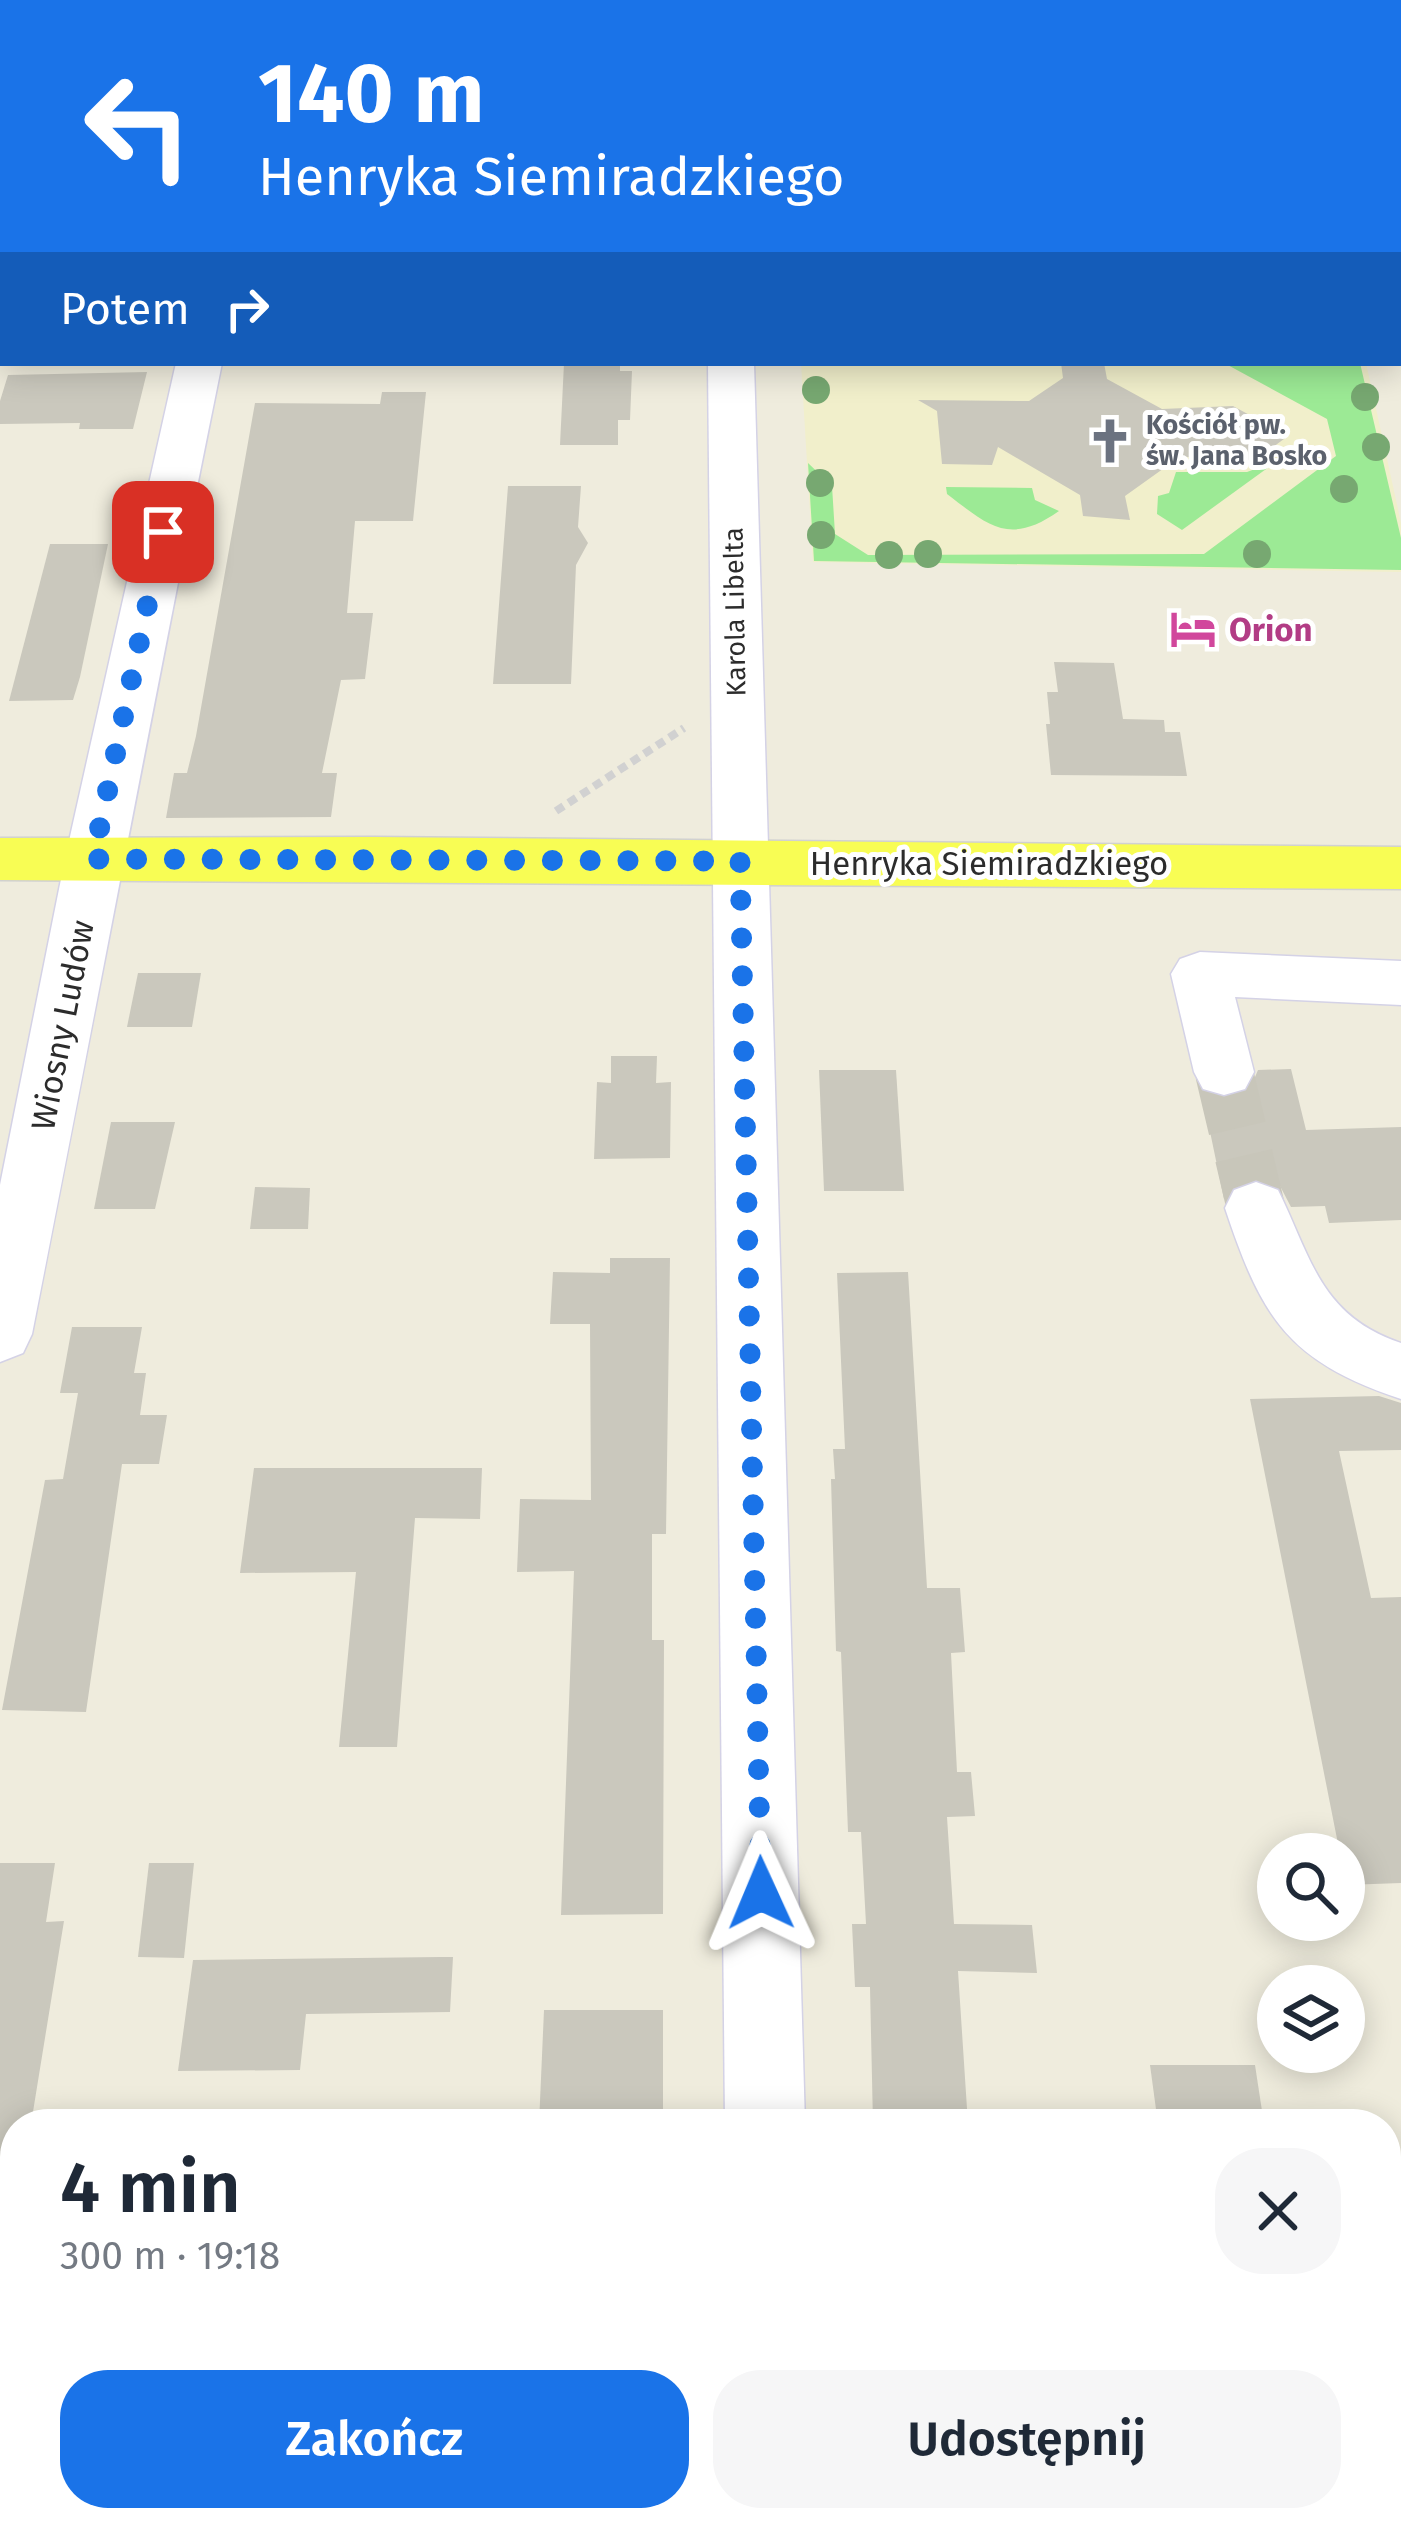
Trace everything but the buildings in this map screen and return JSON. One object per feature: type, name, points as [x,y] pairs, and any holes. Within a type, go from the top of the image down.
[{"type":"main road","name":"Henryka Siemiradzkiego","points":[[0,860],[1401,868]]},
{"type":"street","name":"Wiosny Ludów","points":[[0,1334],[80,945],[93,859],[198,366]]},
{"type":"street","name":"Karola Libelta","points":[[731,366],[766,2109]]},
{"type":"street","points":[[1224,1072],[1201,974],[1401,983]]},
{"type":"street","points":[[1256,1208],[1275,1268],[1306,1315],[1348,1351],[1401,1371]]},
{"type":"path","points":[[553,813],[700,718]]},
{"type":"shaded area","points":[[801,366],[1367,366],[1401,523],[1401,572],[813,562]]},
{"type":"green space","points":[[1230,366],[1361,366],[1401,538],[1401,570],[814,561],[808,463],[832,486],[835,534],[868,555],[1204,554],[1336,456],[1327,419]]},
{"type":"green space","points":[[1277,461],[1182,530],[1157,514],[1158,496],[1169,493],[1176,472],[1247,472]]},
{"type":"green space","points":[[946,487],[1032,488],[1035,500],[1059,511],[1026,528],[1000,528],[947,494]]},
{"type":"tunnel","points":[[1224,1072],[1256,1208]]},
{"type":"place","name":"Kościół pw. św. Jana Bosko","points":[[1110,441]]},
{"type":"place","name":"Orion","points":[[1193,629]]},
{"type":"route","points":[[163,532],[93,859],[740,861],[745,923],[761,1893]]}]
